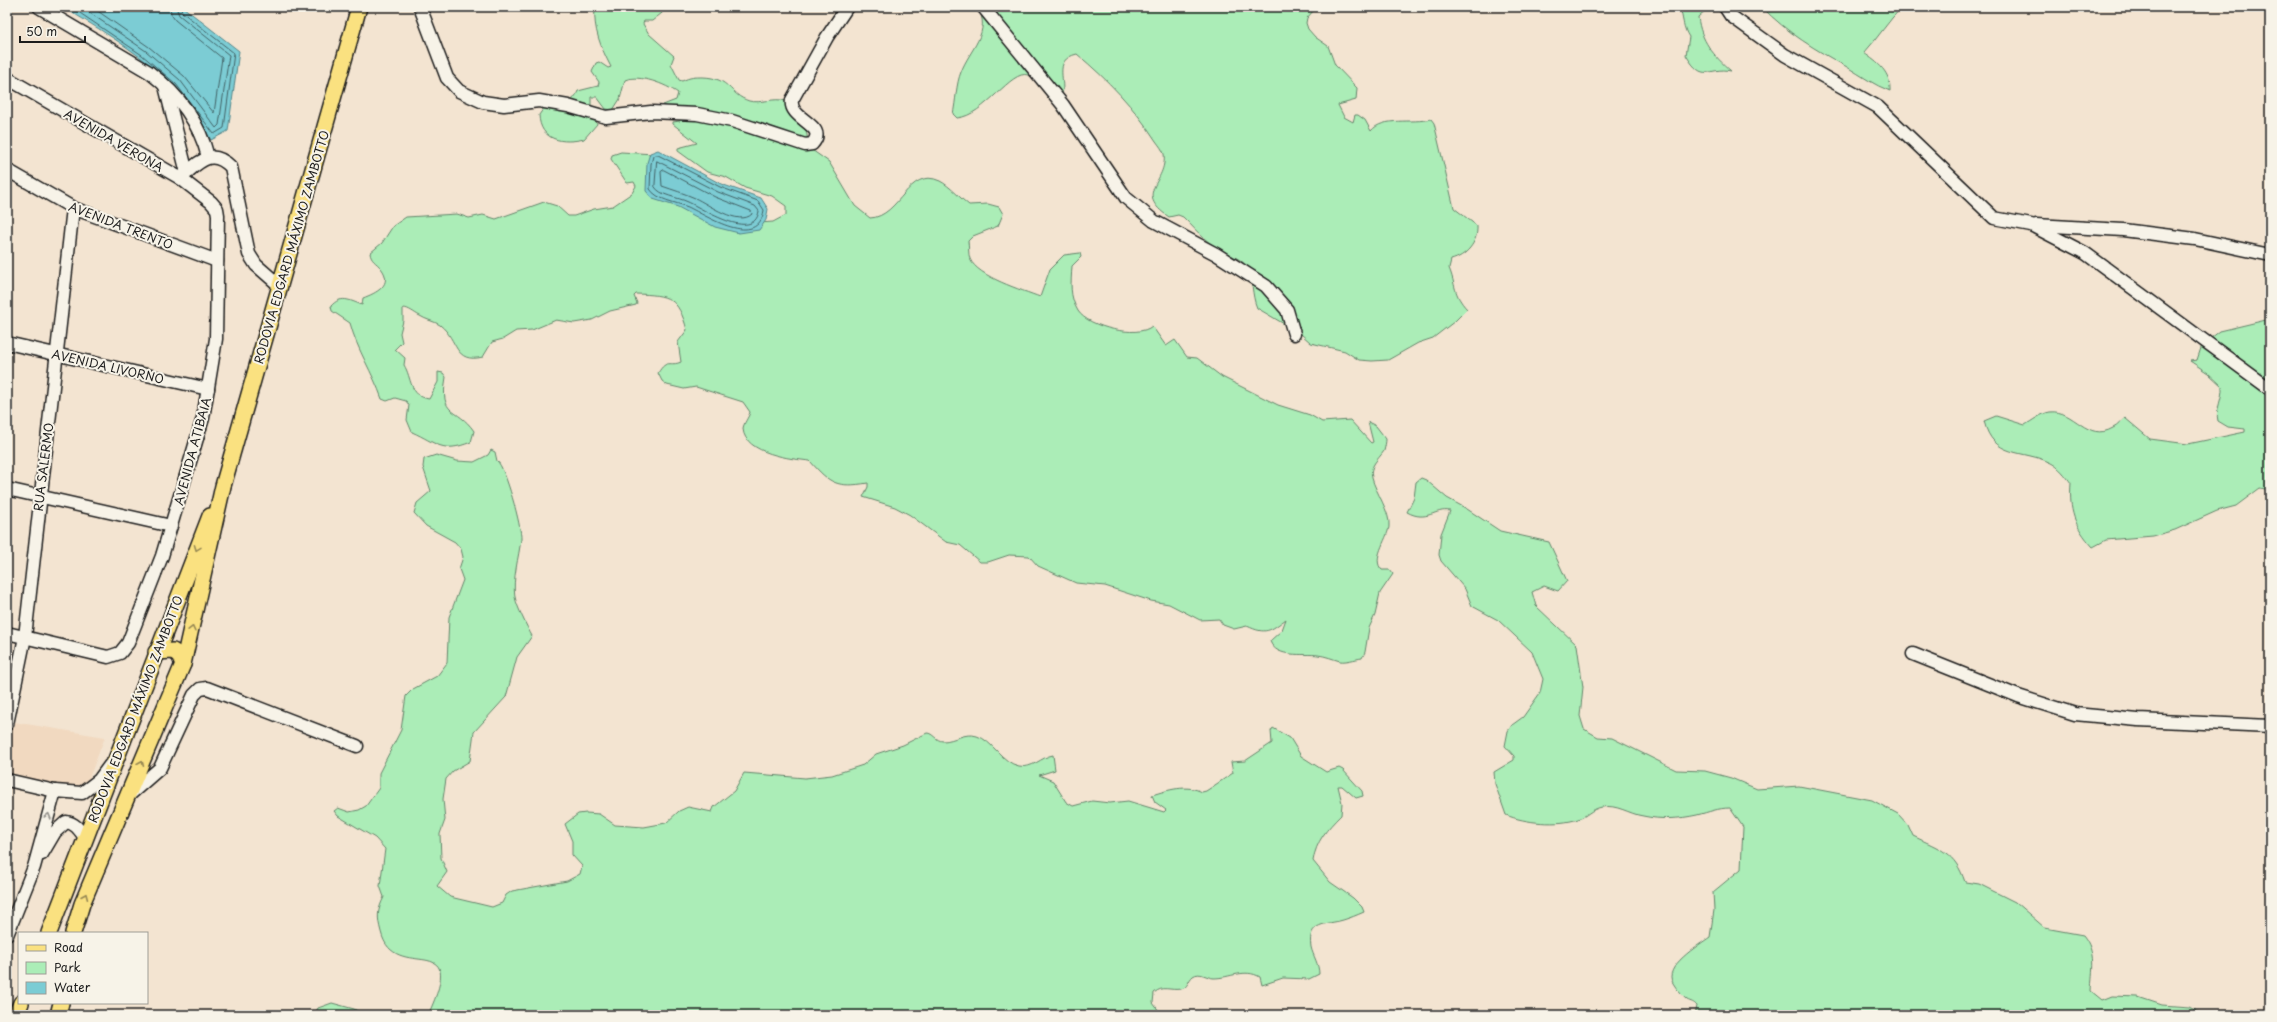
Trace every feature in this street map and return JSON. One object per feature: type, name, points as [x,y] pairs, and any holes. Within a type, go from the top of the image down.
[{"type":"main road","name":"RODOVIA EDGARD MÁXIMO ZAMBOTTO","points":[[73,932],[82,904],[183,664],[223,486],[359,7]]},
{"type":"main road","name":"RODOVIA EDGARD MÁXIMO ZAMBOTTO","points":[[49,932],[156,652],[223,486]]},
{"type":"main road","points":[[156,652],[173,651],[179,656],[183,664]]},
{"type":"main road","points":[[16,1015],[21,1004]]},
{"type":"main road","points":[[58,1015],[61,1004]]},
{"type":"street","points":[[39,7],[149,72],[165,85],[189,113],[200,129],[208,157]]},
{"type":"street","points":[[420,7],[447,78],[459,91],[483,102],[504,105],[539,101],[568,106],[606,117],[651,112],[697,114],[732,122],[805,145],[812,144],[816,140],[817,133],[815,128],[792,110],[792,100],[823,44],[847,7]]},
{"type":"street","points":[[983,7],[1063,105],[1126,198],[1154,221],[1216,254],[1266,286],[1286,310],[1294,334]]},
{"type":"street","points":[[1725,7],[1731,16],[1785,55],[1878,107],[1994,218],[2031,225],[2123,230],[2188,238],[2270,255]]},
{"type":"street","name":"AVENIDA VERONA","points":[[7,78],[184,175],[216,209]]},
{"type":"street","points":[[165,85],[184,175],[208,157],[215,156],[224,160],[230,167],[249,254],[256,265],[280,286]]},
{"type":"street","name":"AVENIDA TRENTO","points":[[7,170],[73,208],[217,261]]},
{"type":"street","name":"RUA SALERMO","points":[[7,724],[25,637],[73,208]]},
{"type":"street","name":"AVENIDA ATIBAIA","points":[[25,637],[108,656],[115,656],[122,652],[128,643],[162,556],[203,418],[217,324],[216,209]]},
{"type":"street","points":[[2031,225],[2085,253],[2270,388]]},
{"type":"street","name":"AVENIDA LIVORNO","points":[[7,343],[208,390]]},
{"type":"street","points":[[7,489],[171,526]]},
{"type":"street","points":[[7,633],[25,637]]},
{"type":"street","points":[[1913,654],[2018,696],[2075,714],[2138,720],[2270,726]]},
{"type":"street","points":[[127,797],[160,768],[194,695],[200,689],[207,688],[357,746]]},
{"type":"street","points":[[7,780],[55,791],[82,793],[99,780],[114,760]]},
{"type":"street","points":[[8,930],[34,867],[55,791]]},
{"type":"street","points":[[34,867],[55,832],[66,822],[72,823],[77,827],[86,839]]},
{"type":"shaded area","points":[[14,722],[105,737],[86,786],[70,789],[7,775],[7,750]]},
{"type":"green space","points":[[595,7],[662,7],[662,13],[652,21],[644,21],[643,24],[649,34],[674,56],[671,64],[679,80],[682,81],[695,77],[712,78],[724,83],[742,98],[749,101],[786,101],[806,129],[809,148],[829,162],[855,206],[870,218],[880,216],[889,210],[912,186],[920,180],[929,178],[940,181],[969,205],[988,204],[999,207],[1003,214],[998,226],[973,236],[968,241],[970,259],[982,272],[1012,287],[1040,297],[1050,269],[1064,255],[1080,253],[1081,257],[1072,266],[1071,284],[1073,300],[1078,311],[1083,317],[1102,326],[1125,331],[1145,330],[1152,326],[1166,346],[1175,340],[1187,357],[1197,358],[1222,377],[1278,405],[1310,415],[1322,422],[1350,420],[1371,443],[1373,442],[1368,422],[1376,426],[1386,440],[1384,451],[1373,466],[1371,473],[1389,521],[1388,532],[1378,560],[1379,566],[1382,570],[1390,570],[1393,574],[1380,593],[1375,615],[1369,628],[1365,652],[1362,658],[1340,661],[1321,655],[1291,654],[1278,650],[1273,647],[1270,641],[1282,630],[1286,619],[1272,629],[1263,631],[1247,626],[1234,629],[1223,625],[1219,619],[1200,620],[1169,604],[1151,601],[1105,586],[1076,583],[1038,566],[1029,556],[1009,555],[988,562],[980,562],[960,545],[946,542],[910,515],[895,507],[863,497],[868,487],[868,483],[849,485],[841,484],[823,475],[810,461],[781,457],[760,450],[746,437],[743,429],[750,412],[743,402],[696,387],[684,389],[667,385],[662,381],[658,373],[661,368],[666,364],[681,362],[678,342],[687,330],[684,319],[676,304],[657,295],[636,294],[634,296],[637,303],[636,305],[610,311],[592,320],[574,323],[556,320],[532,330],[516,331],[503,339],[492,342],[483,357],[473,358],[466,357],[461,354],[451,337],[440,325],[403,308],[403,321],[400,333],[402,342],[395,349],[405,358],[404,365],[414,390],[423,397],[429,399],[438,382],[438,372],[443,373],[446,377],[444,390],[447,406],[468,423],[474,431],[471,442],[453,447],[440,446],[412,432],[407,420],[409,405],[406,401],[395,398],[387,401],[382,399],[357,343],[350,323],[332,311],[331,306],[338,300],[349,300],[362,305],[363,298],[382,288],[386,279],[381,268],[373,260],[370,253],[382,243],[393,226],[406,217],[457,214],[469,218],[483,215],[496,219],[544,202],[557,206],[568,216],[574,216],[594,209],[613,206],[632,193],[636,186],[634,182],[627,183],[611,159],[612,155],[621,152],[654,154],[759,223],[773,222],[786,215],[786,206],[772,196],[745,188],[726,177],[707,172],[678,151],[678,148],[697,143],[673,124],[673,122],[680,121],[680,118],[663,105],[676,100],[678,93],[659,83],[638,78],[625,80],[620,99],[613,110],[606,109],[597,97],[591,97],[591,106],[597,124],[584,139],[568,141],[554,139],[548,135],[540,124],[539,115],[546,105],[569,102],[578,91],[598,86],[599,82],[592,72],[596,63],[599,62],[608,68],[611,67],[598,38],[595,23]]},
{"type":"green space","points":[[977,7],[1313,7],[1314,10],[1307,18],[1306,23],[1308,29],[1315,37],[1328,46],[1335,65],[1357,88],[1356,100],[1338,105],[1344,117],[1353,122],[1355,115],[1358,115],[1365,120],[1371,131],[1376,126],[1390,122],[1431,119],[1434,123],[1454,208],[1477,226],[1477,232],[1470,248],[1462,255],[1451,260],[1449,268],[1459,299],[1467,309],[1455,321],[1433,338],[1418,343],[1388,360],[1359,360],[1345,351],[1311,343],[1301,334],[1257,308],[1249,271],[1242,262],[1209,242],[1183,217],[1178,215],[1169,217],[1158,208],[1153,201],[1152,194],[1164,164],[1163,151],[1130,106],[1110,84],[1077,54],[1069,57],[1062,66],[1063,91],[1061,97],[1051,93],[1033,77],[1021,75],[1005,85],[978,110],[957,118],[953,114],[959,77],[981,32],[981,16]]},
{"type":"green space","points":[[1680,7],[1709,7],[1698,17],[1702,33],[1713,53],[1731,71],[1723,70],[1702,72],[1692,64],[1686,55],[1689,37],[1684,26]]},
{"type":"green space","points":[[1762,7],[1902,7],[1864,53],[1879,64],[1886,73],[1890,84],[1890,91],[1873,83],[1802,40],[1781,25]]},
{"type":"green space","points":[[2270,319],[2270,490],[2260,488],[2236,506],[2217,511],[2175,530],[2153,536],[2106,540],[2093,547],[2077,525],[2072,510],[2071,483],[2062,472],[2051,463],[2010,451],[2002,447],[1994,442],[1988,433],[1984,421],[1996,416],[2025,425],[2040,415],[2050,412],[2059,412],[2088,429],[2096,431],[2104,431],[2113,428],[2125,418],[2150,439],[2188,444],[2245,432],[2245,429],[2228,427],[2218,421],[2217,417],[2222,386],[2208,373],[2190,361],[2197,360],[2202,345],[2220,331]]},
{"type":"green space","points":[[491,450],[495,452],[497,461],[504,474],[519,523],[521,539],[514,590],[516,601],[532,636],[517,657],[506,697],[474,732],[470,761],[453,771],[446,779],[443,799],[445,820],[440,834],[441,858],[447,872],[437,886],[450,897],[492,907],[502,903],[506,895],[512,891],[567,881],[580,874],[582,866],[572,855],[572,841],[565,824],[578,814],[599,814],[615,825],[644,827],[666,823],[679,811],[688,807],[712,812],[714,807],[734,791],[744,773],[805,778],[832,775],[863,765],[876,754],[903,745],[927,733],[941,741],[968,735],[977,736],[988,742],[1007,761],[1019,766],[1029,766],[1053,755],[1055,770],[1039,775],[1053,781],[1066,802],[1073,806],[1092,801],[1110,803],[1128,801],[1164,812],[1166,810],[1155,802],[1152,795],[1184,788],[1190,788],[1202,792],[1206,791],[1233,773],[1231,762],[1245,761],[1272,743],[1271,731],[1273,728],[1290,738],[1301,756],[1326,772],[1339,768],[1343,770],[1362,791],[1363,796],[1356,798],[1342,786],[1338,786],[1342,803],[1341,815],[1319,841],[1313,861],[1330,882],[1353,898],[1362,907],[1364,912],[1315,928],[1312,933],[1311,947],[1319,974],[1309,979],[1283,978],[1262,985],[1260,977],[1249,973],[1220,978],[1211,978],[1198,974],[1193,976],[1187,986],[1183,988],[1160,989],[1154,993],[1153,1003],[1162,1015],[428,1015],[439,988],[440,972],[435,963],[400,955],[388,947],[381,932],[378,914],[384,897],[380,886],[385,849],[375,838],[338,816],[334,811],[338,808],[349,812],[359,810],[366,806],[379,788],[379,773],[401,730],[406,696],[413,689],[437,676],[447,663],[449,617],[463,580],[459,569],[463,557],[461,549],[455,542],[426,526],[414,513],[417,503],[431,491],[423,467],[424,459],[436,455],[457,461],[474,462],[488,455]]},
{"type":"green space","points":[[1421,478],[1426,480],[1447,498],[1467,509],[1500,531],[1549,542],[1567,581],[1558,591],[1544,586],[1532,592],[1536,606],[1577,645],[1583,687],[1580,716],[1584,729],[1598,737],[1612,738],[1676,770],[1705,771],[1731,778],[1757,789],[1799,786],[1872,800],[1898,814],[1908,825],[1913,836],[1939,848],[1951,858],[1961,872],[1965,882],[1979,884],[2015,902],[2045,928],[2083,935],[2090,948],[2093,962],[2091,991],[2102,1000],[2112,996],[2138,997],[2162,1005],[2189,1007],[2205,1015],[1791,1015],[1783,1012],[1759,1012],[1757,1015],[1695,1015],[1697,1006],[1681,994],[1673,983],[1671,977],[1673,970],[1683,957],[1710,937],[1714,910],[1713,892],[1741,869],[1743,827],[1730,808],[1717,809],[1697,815],[1677,818],[1663,818],[1638,815],[1607,806],[1595,809],[1584,817],[1578,819],[1551,823],[1532,822],[1506,815],[1495,784],[1494,772],[1514,760],[1514,756],[1505,746],[1508,731],[1512,725],[1523,717],[1540,693],[1543,679],[1532,652],[1498,620],[1472,606],[1465,589],[1441,561],[1439,555],[1441,534],[1450,511],[1440,511],[1425,516],[1414,515],[1407,512],[1414,498],[1416,482]]},
{"type":"green space","points":[[332,1003],[354,1009],[364,1015],[314,1015],[318,1008]]},
{"type":"water","points":[[63,7],[183,7],[239,51],[228,131],[211,140],[185,100],[163,76],[122,44]]},
{"type":"water","points":[[658,150],[721,184],[761,198],[768,209],[766,220],[759,230],[739,233],[715,227],[678,207],[653,199],[646,191],[647,163],[650,153]]}]
